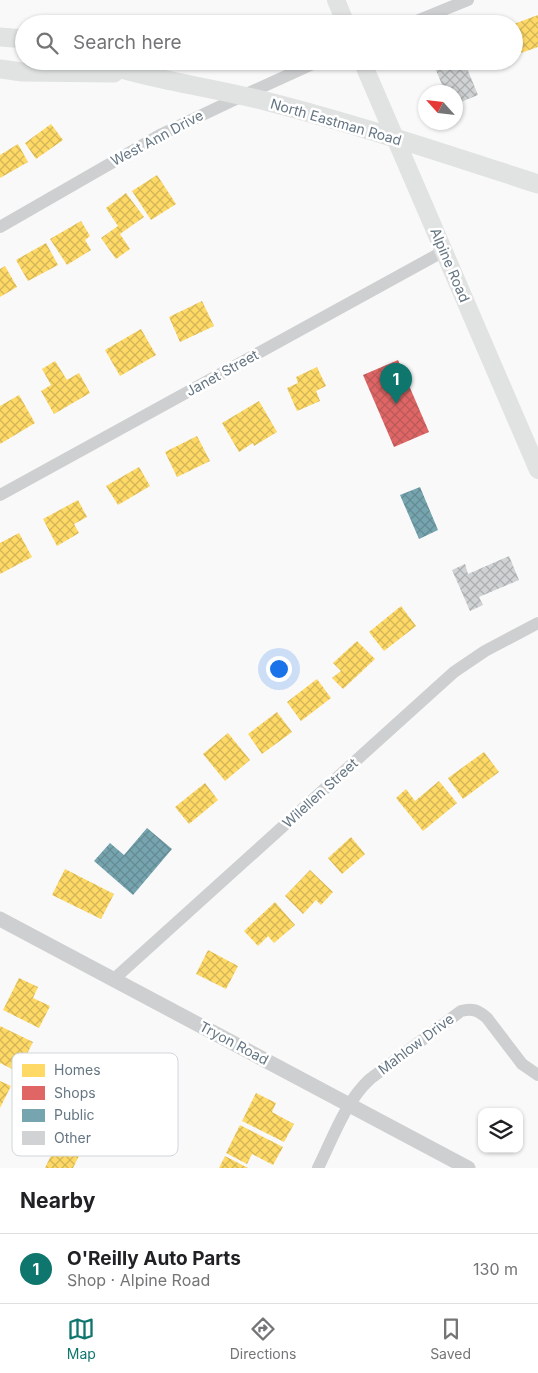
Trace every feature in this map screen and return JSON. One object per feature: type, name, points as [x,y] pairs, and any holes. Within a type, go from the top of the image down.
[{"type":"main road","points":[[336,0],[342,15]]},
{"type":"main road","points":[[0,37],[15,39]]},
{"type":"main road","name":"North Eastman Road","points":[[0,69],[22,72],[130,73]]},
{"type":"main road","name":"North Eastman Road","points":[[121,70],[242,96],[396,138],[538,184]]},
{"type":"main road","name":"Alpine Road","points":[[366,70],[538,470]]},
{"type":"street","points":[[431,15],[468,0]]},
{"type":"street","name":"West Ann Drive","points":[[0,227],[160,135],[300,70]]},
{"type":"street","name":"Janet Street","points":[[0,495],[444,251]]},
{"type":"street","name":"Wilellen Street","points":[[114,979],[454,672],[485,651],[538,623]]},
{"type":"street","name":"Tryon Road","points":[[0,918],[468,1168]]},
{"type":"street","name":"Mahlow Drive","points":[[318,1168],[349,1104],[360,1088],[455,1015],[469,1009],[481,1012],[522,1064],[538,1075]]},
{"type":"building: Homes","points":[[538,15],[538,47],[523,52],[523,21]]},
{"type":"building: Homes","points":[[51,124],[63,140],[36,159],[25,143]]},
{"type":"building: Homes","points":[[18,144],[28,162],[0,178],[0,155]]},
{"type":"building: Homes","points":[[157,175],[176,204],[151,220],[132,191]]},
{"type":"building: Homes","points":[[126,193],[144,217],[120,234],[130,249],[116,259],[101,238],[118,226],[106,208]]},
{"type":"building: Homes","points":[[81,221],[90,236],[85,240],[91,250],[67,265],[50,239]]},
{"type":"building: Homes","points":[[46,243],[58,265],[28,281],[16,260]]},
{"type":"building: Homes","points":[[5,266],[17,287],[0,297],[0,269]]},
{"type":"building: Homes","points":[[202,301],[214,326],[180,342],[169,317]]},
{"type":"building: Homes","points":[[141,329],[156,355],[120,376],[105,350]]},
{"type":"building: Homes","points":[[55,361],[67,380],[79,373],[90,393],[54,414],[41,391],[51,385],[42,369]]},
{"type":"building: Homes","points":[[317,367],[326,386],[316,391],[320,401],[297,411],[287,388],[298,383],[296,377]]},
{"type":"building: Homes","points":[[19,395],[35,423],[0,444],[0,406]]},
{"type":"building: Homes","points":[[259,401],[277,432],[254,446],[253,443],[239,452],[222,423]]},
{"type":"building: Homes","points":[[197,436],[210,461],[177,477],[165,452]]},
{"type":"building: Homes","points":[[139,467],[150,486],[118,505],[106,486]]},
{"type":"building: Homes","points":[[78,500],[87,517],[74,524],[79,533],[57,546],[43,519]]},
{"type":"building: Homes","points":[[19,533],[32,557],[0,574],[0,543]]},
{"type":"building: Homes","points":[[401,606],[416,626],[384,651],[369,632]]},
{"type":"building: Homes","points":[[357,641],[375,659],[343,689],[332,678],[341,671],[333,663]]},
{"type":"building: Homes","points":[[317,679],[331,698],[301,721],[287,702]]},
{"type":"building: Homes","points":[[277,712],[292,732],[262,754],[248,734]]},
{"type":"building: Homes","points":[[228,733],[250,760],[225,781],[203,754]]},
{"type":"building: Homes","points":[[484,752],[499,772],[463,799],[448,778]]},
{"type":"building: Homes","points":[[439,781],[457,803],[423,831],[396,798],[406,789],[415,801]]},
{"type":"building: Homes","points":[[205,783],[218,800],[189,824],[175,807]]},
{"type":"building: Homes","points":[[351,837],[365,854],[342,874],[328,858]]},
{"type":"building: Homes","points":[[65,869],[114,894],[101,919],[52,895]]},
{"type":"building: Homes","points":[[310,870],[333,892],[321,905],[316,900],[303,914],[285,896]]},
{"type":"building: Homes","points":[[275,902],[295,925],[274,943],[268,936],[258,946],[244,931]]},
{"type":"building: Homes","points":[[208,950],[238,966],[226,989],[196,974]]},
{"type":"building: Homes","points":[[19,978],[38,987],[33,998],[50,1006],[39,1028],[3,1010]]},
{"type":"building: Homes","points":[[0,1026],[33,1042],[28,1053],[12,1053],[12,1069],[0,1063]]},
{"type":"building: Homes","points":[[0,1081],[11,1086],[0,1108]]},
{"type":"building: Homes","points":[[256,1093],[276,1103],[272,1112],[294,1124],[284,1142],[242,1121]]},
{"type":"building: Homes","points":[[240,1125],[283,1147],[273,1165],[252,1154],[247,1164],[226,1153]]},
{"type":"building: Homes","points":[[51,1156],[79,1156],[73,1168],[45,1168]]},
{"type":"building: Homes","points":[[225,1156],[248,1168],[219,1168]]},
{"type":"building: Shops","points":[[398,360],[429,432],[394,447],[363,375]]},
{"type":"building: Public","points":[[420,487],[438,530],[419,539],[400,495]]},
{"type":"building: Public","points":[[147,828],[172,849],[133,895],[94,861],[110,843],[124,855]]},
{"type":"building: Other","points":[[436,70],[468,70],[478,95],[463,101],[463,85],[442,85]]},
{"type":"building: Other","points":[[509,556],[519,580],[479,597],[483,605],[470,611],[452,570],[465,564],[468,574]]},
{"type":"place","name":"O'Reilly Auto Parts","points":[[396,404]]}]
